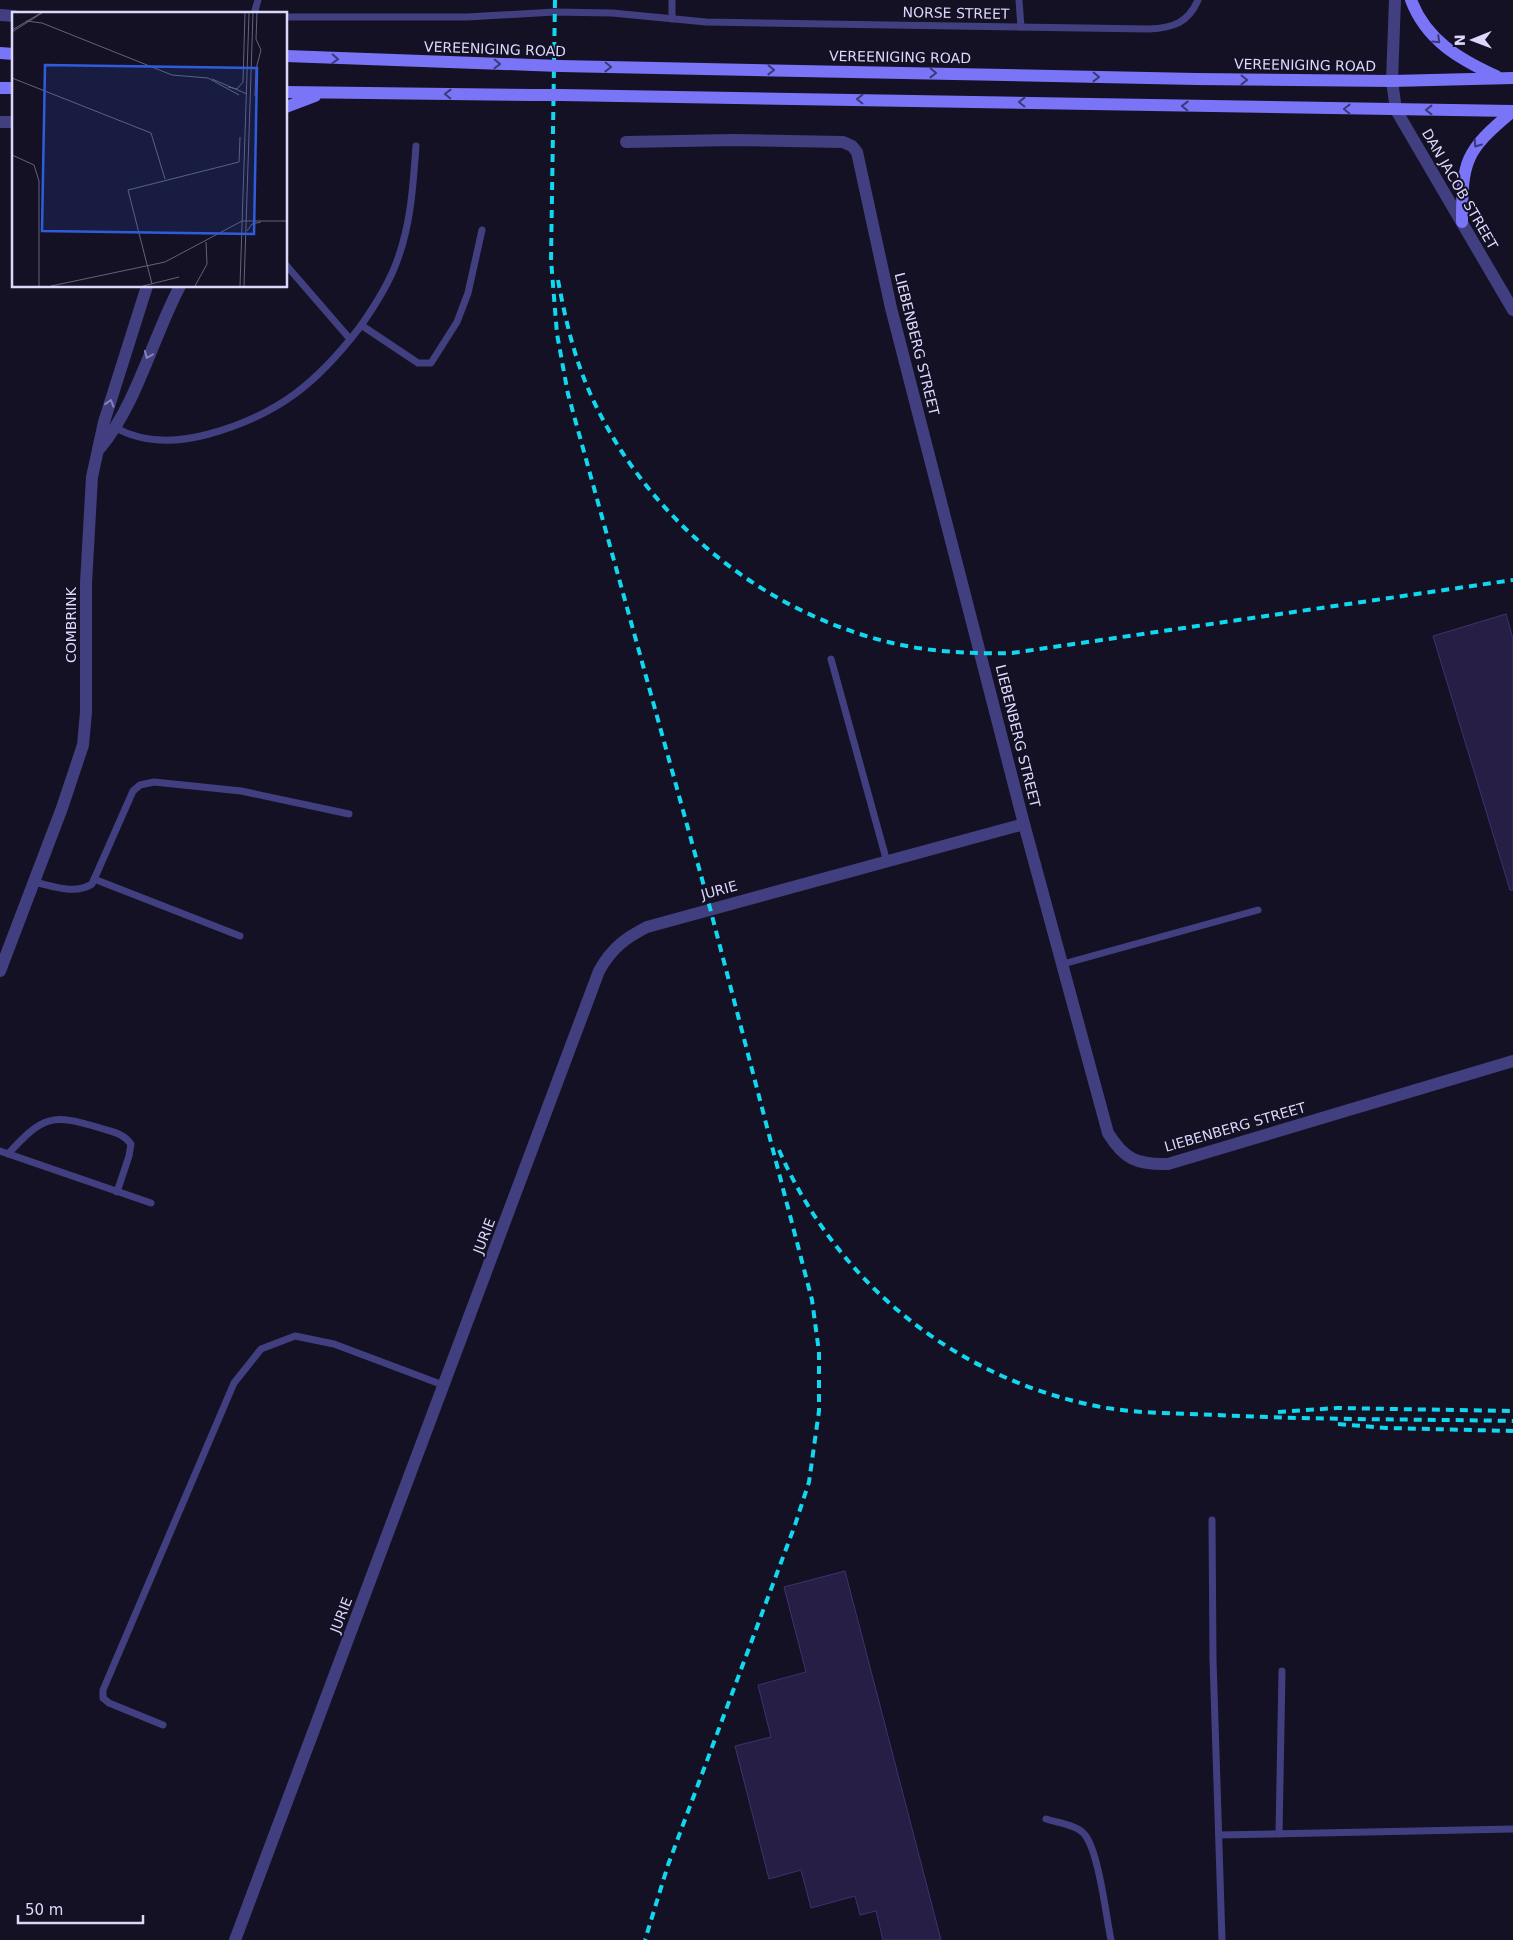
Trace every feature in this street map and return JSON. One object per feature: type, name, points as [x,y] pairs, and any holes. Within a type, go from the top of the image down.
[{"type":"main road","points":[[1411,0],[1422,23],[1439,43],[1472,65],[1506,78]]},
{"type":"main road","name":"VEREENIGING ROAD","points":[[288,56],[533,66],[1392,81],[1506,78]]},
{"type":"main road","points":[[288,92],[952,100],[1513,111]]},
{"type":"main road","points":[[288,106],[298,101],[327,93]]},
{"type":"main road","points":[[1462,222],[1462,187],[1471,154],[1483,137],[1513,111]]},
{"type":"street","points":[[1395,0],[1392,81],[1396,110]]},
{"type":"street","name":"DAN JACOB STREET","points":[[1396,110],[1513,310]]},
{"type":"street","name":"LIEBENBERG STREET","points":[[626,142],[724,140],[843,142],[852,146],[857,152],[891,308],[1024,824],[1108,1133],[1116,1147],[1130,1158],[1144,1164],[1168,1164],[1513,1061]]},
{"type":"street","points":[[99,450],[104,422],[146,288]]},
{"type":"street","points":[[167,311],[172,288]]},
{"type":"street","name":"COMBRINK","points":[[0,971],[71,782],[82,745],[86,712],[86,583],[92,477],[99,450],[116,428],[179,288]]},
{"type":"street","name":"JURIE","points":[[235,1940],[599,971],[606,958],[618,944],[647,926],[1024,824]]},
{"type":"lane","points":[[672,0],[672,19]]},
{"type":"lane","points":[[1019,0],[1021,27]]},
{"type":"lane","name":"NORSE STREET","points":[[288,16],[467,17],[555,12],[775,23],[1168,28],[1185,21],[1198,0]]},
{"type":"lane","points":[[104,422],[126,434],[152,441],[172,440],[222,430],[258,417],[291,397],[314,380],[337,357],[372,310],[397,263],[411,207],[416,146]]},
{"type":"lane","points":[[361,325],[418,363],[431,363],[457,322],[468,292],[482,230]]},
{"type":"lane","points":[[288,267],[350,340]]},
{"type":"lane","points":[[831,658],[887,862]]},
{"type":"lane","points":[[34,882],[83,890],[92,884],[128,801],[133,791],[140,785],[154,782],[213,788],[349,814]]},
{"type":"lane","points":[[94,879],[240,936]]},
{"type":"lane","points":[[1063,964],[1258,910]]},
{"type":"lane","points":[[8,1154],[29,1131],[50,1120],[71,1119],[125,1136],[131,1144],[130,1156],[117,1192]]},
{"type":"lane","points":[[0,1151],[151,1203]]},
{"type":"lane","points":[[163,1725],[109,1704],[103,1698],[103,1690],[234,1383],[261,1349],[295,1336],[326,1342],[443,1386]]},
{"type":"lane","points":[[1212,1520],[1213,1659],[1222,1940]]},
{"type":"lane","points":[[1278,1834],[1282,1671]]},
{"type":"lane","points":[[1046,1820],[1071,1827],[1085,1834],[1093,1852],[1111,1940]]},
{"type":"lane","points":[[1219,1835],[1513,1829]]},
{"type":"building","points":[[1506,614],[1513,639],[1513,890],[1510,890],[1433,636]]},
{"type":"building","points":[[845,1571],[941,1940],[883,1940],[876,1911],[860,1915],[855,1896],[811,1908],[801,1870],[769,1879],[735,1746],[771,1737],[758,1685],[806,1672],[784,1587]]},
{"type":"railway","points":[[555,0],[551,260],[557,334],[568,394],[710,908],[812,1300],[819,1352],[819,1411],[809,1482],[795,1525],[668,1865],[645,1940]]},
{"type":"railway","points":[[558,280],[579,366],[590,393],[613,437],[641,479],[674,517],[710,551],[751,581],[794,607],[840,627],[888,642],[919,648],[966,653],[1012,653],[1513,580]]},
{"type":"railway","points":[[779,1150],[803,1197],[832,1241],[866,1280],[904,1315],[946,1346],[991,1371],[1040,1391],[1106,1408],[1154,1413],[1291,1418],[1513,1421]]},
{"type":"railway","points":[[1278,1412],[1337,1408],[1513,1411]]},
{"type":"railway","points":[[1338,1424],[1386,1428],[1513,1431]]}]
